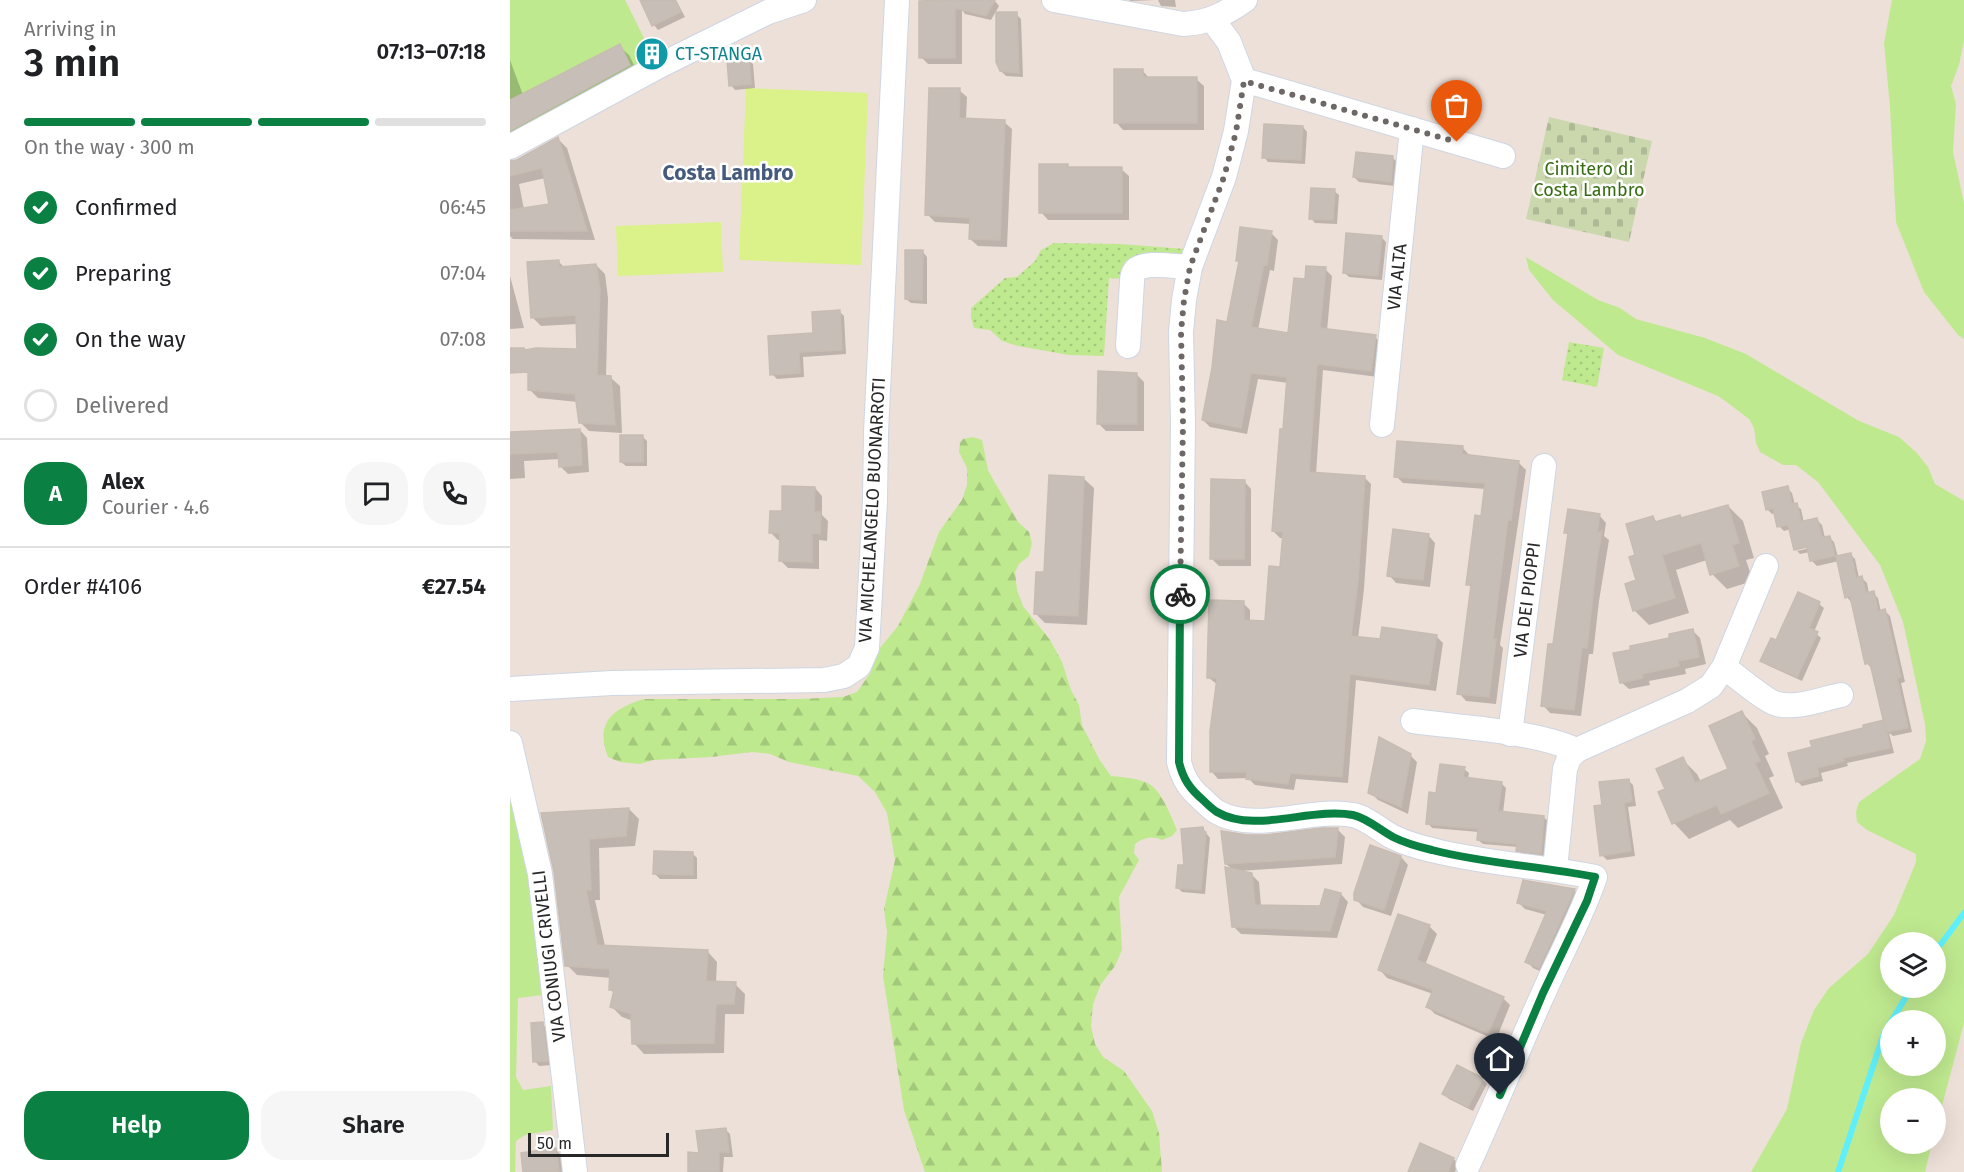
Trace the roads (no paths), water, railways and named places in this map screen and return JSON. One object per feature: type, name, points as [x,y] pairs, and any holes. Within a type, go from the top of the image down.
[{"type":"street","points":[[510,147],[661,65],[768,12],[804,0]]},
{"type":"street","name":"VIA MICHELANGELO BUONARROTI","points":[[510,689],[612,683],[824,680],[844,676],[859,666],[867,648],[869,622],[897,0]]},
{"type":"street","points":[[1065,1],[1183,24],[1197,24],[1226,13],[1245,0]]},
{"type":"street","points":[[1212,19],[1229,42],[1244,81],[1236,132],[1224,177],[1190,267],[1181,332],[1183,423],[1178,748],[1182,775],[1188,785],[1217,812],[1239,820],[1332,814],[1354,816],[1393,837],[1431,850],[1595,877],[1587,901],[1543,993],[1468,1165]]},
{"type":"street","points":[[1244,81],[1503,156]]},
{"type":"street","name":"VIA ALTA","points":[[1382,425],[1412,129]]},
{"type":"street","points":[[1128,346],[1134,272],[1139,267],[1148,265],[1190,267]]},
{"type":"street","name":"VIA DEI PIOPPI","points":[[1510,734],[1544,466]]},
{"type":"street","points":[[1555,869],[1565,769],[1569,758],[1577,750],[1687,701],[1711,686],[1724,667],[1766,566]]},
{"type":"street","points":[[1724,667],[1763,697],[1776,704],[1800,704],[1841,695]]},
{"type":"street","points":[[1413,721],[1558,742],[1577,750]]},
{"type":"street","name":"VIA CONIUGI CRIVELLI","points":[[510,743],[540,874],[575,1172]]},
{"type":"waterway","points":[[1946,937],[1964,913]]},
{"type":"waterway","points":[[1898,1010],[1905,998]]},
{"type":"waterway","points":[[1838,1172],[1880,1045]]},
{"type":"place","name":"CT-STANGA","points":[[652,54]]},
{"type":"district","name":"Costa Lambro","points":[[728,173]]},
{"type":"park label","name":"Cimitero di Costa Lambro","points":[[1589,180]]}]
